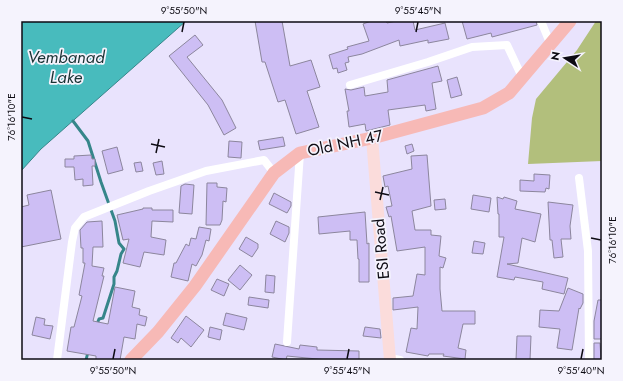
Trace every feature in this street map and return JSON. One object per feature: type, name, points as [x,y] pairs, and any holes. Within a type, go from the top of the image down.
[{"type":"main road","name":"Old NH 47","points":[[131,360],[158,332],[194,286],[274,173],[300,153],[372,138],[483,108],[509,92],[570,21]]},
{"type":"main road","name":"ESI Road","points":[[372,138],[393,359]]},
{"type":"street","points":[[542,21],[550,43]]},
{"type":"street","points":[[350,85],[428,62],[472,47],[508,45],[522,78]]},
{"type":"street","points":[[287,342],[300,153]]},
{"type":"street","points":[[57,360],[72,242],[75,228],[84,218],[149,191],[206,172],[264,160],[274,173]]},
{"type":"street","points":[[579,178],[588,251],[589,360]]},
{"type":"shaded area","points":[[596,21],[602,21],[602,161],[528,164],[532,118],[536,99],[577,50]]},
{"type":"water","name":"Vembanad Lake","points":[[21,21],[186,21],[41,149],[21,171]]},
{"type":"building","points":[[255,21],[282,21],[290,66],[311,60],[320,87],[307,91],[319,127],[296,134],[285,100],[278,102],[265,62],[262,62]]},
{"type":"building","points":[[371,21],[386,21],[387,23],[396,21],[413,21],[415,30],[445,23],[449,39],[428,43],[428,40],[400,46],[399,40],[362,54],[348,57],[349,62],[345,63],[347,70],[338,73],[337,68],[333,69],[329,55],[348,49],[347,47],[369,41],[363,24]]},
{"type":"building","points":[[462,21],[536,21],[537,25],[492,37],[491,33],[467,39]]},
{"type":"building","points":[[195,35],[203,45],[187,57],[222,100],[236,128],[224,135],[208,105],[169,56]]},
{"type":"building","points":[[438,66],[442,81],[432,83],[436,109],[426,111],[425,105],[388,110],[390,125],[366,131],[365,124],[349,127],[347,111],[349,111],[345,89],[351,90],[364,87],[365,96],[388,92],[387,80]]},
{"type":"building","points":[[457,77],[462,95],[451,98],[447,80]]},
{"type":"building","points":[[283,137],[285,146],[260,150],[258,141]]},
{"type":"building","points":[[229,141],[242,142],[241,158],[228,157]]},
{"type":"building","points":[[412,144],[414,151],[407,154],[405,146]]},
{"type":"building","points":[[117,147],[123,170],[108,174],[102,151]]},
{"type":"building","points":[[91,155],[92,159],[95,159],[95,166],[92,166],[93,185],[83,186],[83,179],[75,180],[74,167],[65,167],[65,159],[74,159],[74,156]]},
{"type":"building","points":[[427,155],[431,206],[412,211],[415,230],[431,230],[431,235],[441,236],[439,256],[446,258],[443,268],[440,267],[442,311],[475,311],[475,324],[463,324],[458,348],[466,350],[465,359],[443,356],[444,354],[429,354],[428,356],[406,352],[411,328],[417,329],[418,307],[393,310],[393,298],[413,296],[417,274],[425,275],[425,247],[397,251],[391,216],[389,217],[386,207],[392,206],[388,186],[385,187],[383,176],[412,169],[411,156]]},
{"type":"building","points":[[162,161],[164,174],[156,175],[153,163]]},
{"type":"building","points":[[141,162],[143,171],[136,172],[134,163]]},
{"type":"building","points":[[534,174],[550,175],[549,189],[546,188],[545,192],[520,191],[520,180],[534,181]]},
{"type":"building","points":[[207,183],[217,183],[217,187],[227,188],[226,202],[223,201],[222,220],[220,225],[206,225]]},
{"type":"building","points":[[185,184],[194,185],[192,214],[179,213],[181,186]]},
{"type":"building","points":[[51,190],[61,239],[21,247],[21,207],[29,205],[27,195]]},
{"type":"building","points":[[274,193],[291,202],[291,206],[287,213],[269,204]]},
{"type":"building","points":[[473,195],[491,198],[489,212],[471,209]]},
{"type":"building","points":[[497,197],[503,199],[504,197],[517,201],[515,209],[541,214],[535,242],[522,238],[518,263],[507,264],[568,278],[564,294],[542,289],[543,282],[515,277],[514,280],[497,277],[504,237],[499,237]]},
{"type":"building","points":[[445,199],[446,209],[435,210],[434,200]]},
{"type":"building","points":[[548,202],[573,205],[570,226],[571,239],[561,239],[563,257],[554,258],[552,240],[550,240]]},
{"type":"building","points":[[143,208],[152,208],[152,210],[173,210],[173,222],[152,221],[151,237],[166,240],[164,255],[144,252],[140,267],[123,263],[129,239],[123,240],[117,215]]},
{"type":"building","points":[[365,212],[367,244],[369,243],[369,282],[359,282],[357,240],[350,240],[350,231],[319,234],[318,217]]},
{"type":"building","points":[[102,221],[103,247],[93,247],[92,266],[104,268],[102,276],[104,276],[93,321],[108,324],[115,287],[135,291],[132,307],[140,309],[139,315],[147,317],[145,326],[137,324],[135,339],[124,337],[120,360],[96,360],[96,356],[67,351],[71,327],[74,327],[82,296],[79,295],[85,263],[83,263],[83,248],[81,248],[80,230],[87,222]]},
{"type":"building","points":[[276,221],[289,227],[289,233],[285,242],[270,234]]},
{"type":"building","points":[[199,227],[211,229],[209,241],[206,240],[202,255],[196,266],[192,264],[188,281],[171,277],[174,263],[176,263],[186,244],[189,246],[191,238],[196,239]]},
{"type":"building","points":[[246,237],[258,244],[258,248],[252,257],[239,249]]},
{"type":"building","points":[[474,241],[485,243],[483,254],[472,253]]},
{"type":"building","points":[[240,265],[252,275],[240,290],[228,280]]},
{"type":"building","points":[[266,275],[275,276],[274,293],[265,292]]},
{"type":"building","points":[[217,279],[229,284],[224,296],[211,290]]},
{"type":"building","points":[[568,288],[583,294],[583,303],[580,309],[579,308],[572,350],[557,348],[560,329],[539,327],[540,310],[559,311]]},
{"type":"building","points":[[249,297],[269,300],[268,308],[248,305]]},
{"type":"building","points":[[598,300],[602,300],[602,339],[594,339],[594,321]]},
{"type":"building","points":[[226,313],[247,318],[244,330],[223,325]]},
{"type":"building","points":[[186,316],[204,330],[191,347],[181,338],[178,343],[171,338]]},
{"type":"building","points":[[36,317],[45,319],[44,325],[53,326],[50,339],[32,335]]},
{"type":"building","points":[[210,327],[222,330],[220,340],[208,337]]},
{"type":"building","points":[[365,327],[380,329],[381,338],[363,336]]},
{"type":"building","points":[[517,336],[531,336],[530,360],[516,360]]},
{"type":"building","points":[[594,343],[600,343],[601,360],[594,360]]},
{"type":"building","points":[[275,344],[299,349],[300,345],[317,347],[317,350],[359,351],[359,360],[327,360],[287,356],[286,360],[272,357]]},
{"type":"waterway","points":[[73,121],[88,141],[115,221],[119,243],[124,249],[121,254],[114,277],[114,284],[103,318],[99,319],[97,324]]},
{"type":"waterway","points":[[86,360],[88,352]]}]
